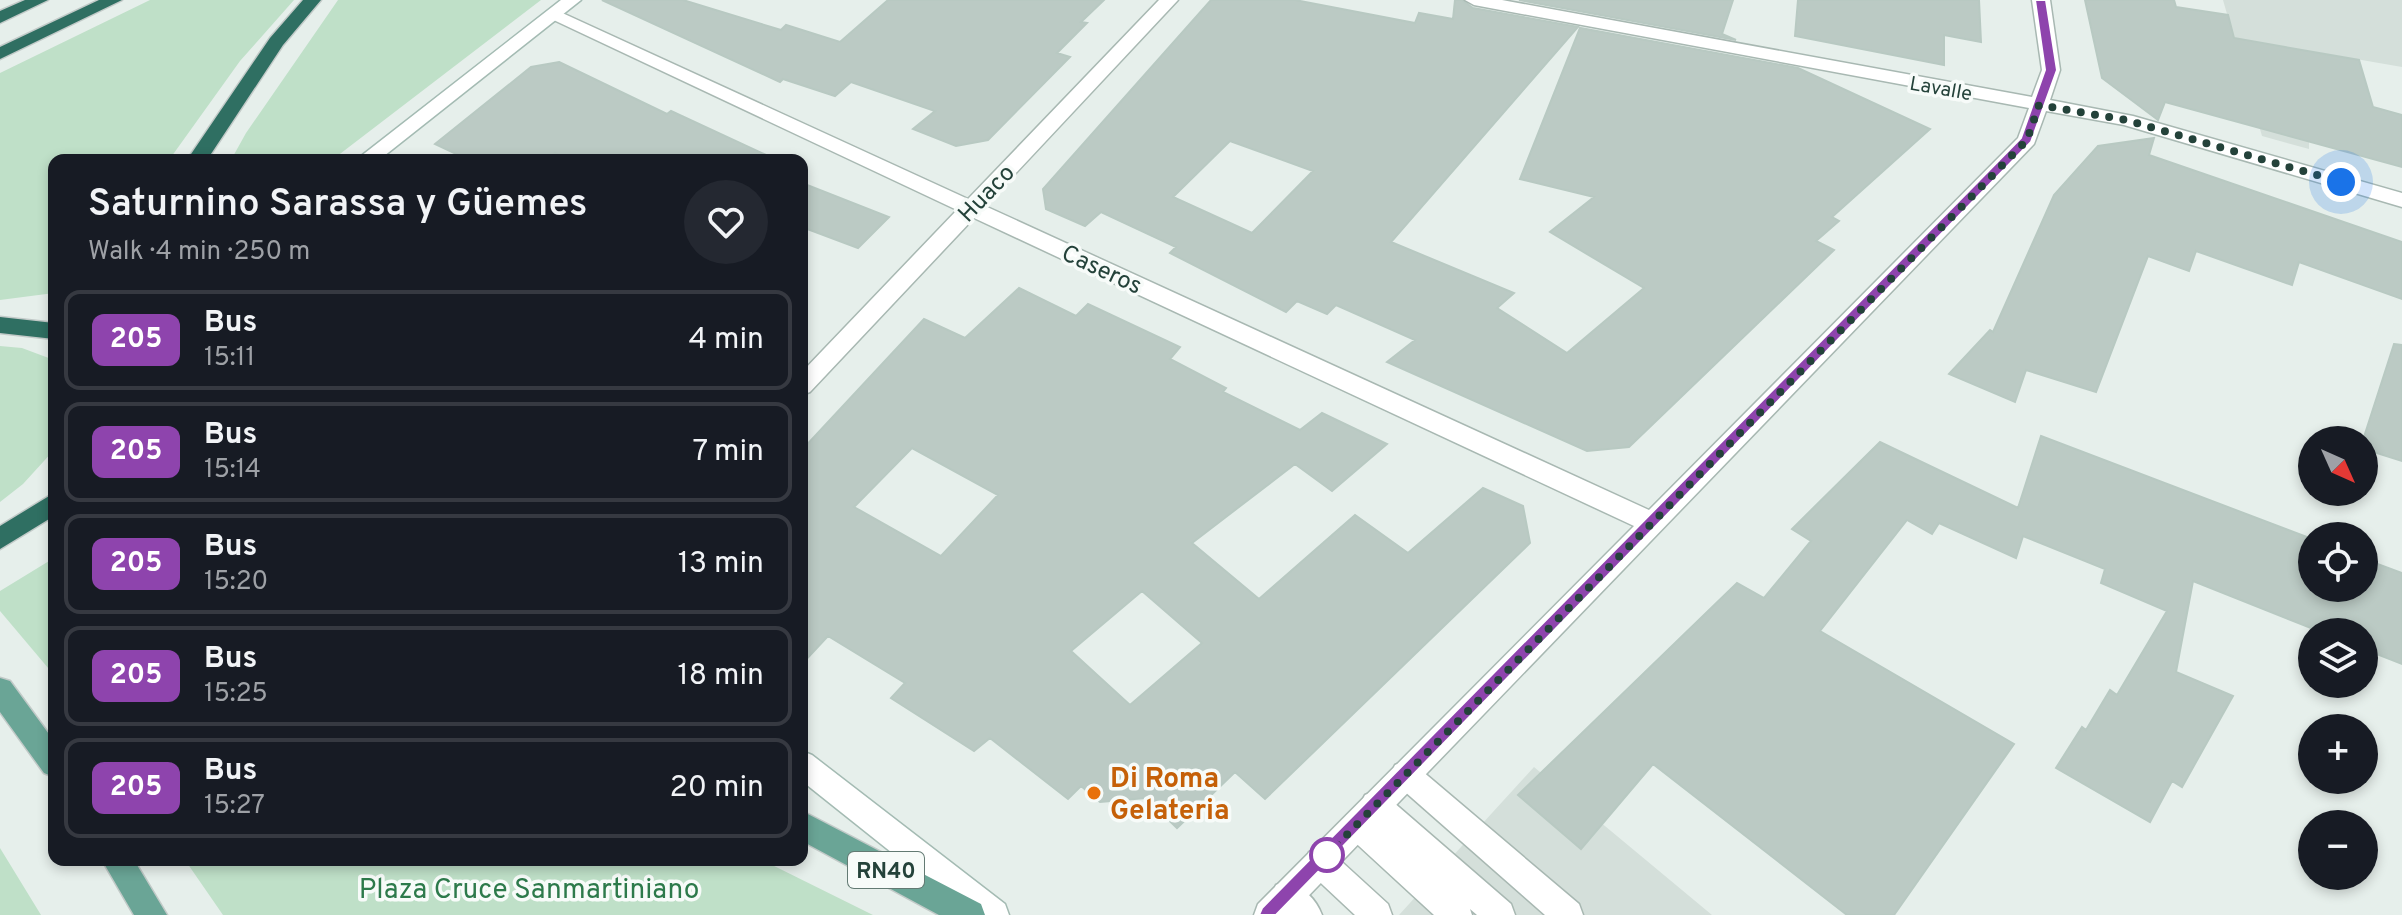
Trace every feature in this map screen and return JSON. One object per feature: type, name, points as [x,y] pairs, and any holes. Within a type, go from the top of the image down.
[{"type":"highway","points":[[0,18],[39,0]]},
{"type":"highway","points":[[0,54],[113,0]]},
{"type":"highway","points":[[201,154],[276,42],[312,0]]},
{"type":"highway","points":[[0,325],[48,330]]},
{"type":"highway","points":[[0,539],[48,507]]},
{"type":"main road","points":[[0,690],[48,756]]},
{"type":"main road","name":"RN40","points":[[808,828],[970,915]]},
{"type":"main road","points":[[121,866],[152,915]]},
{"type":"street","points":[[374,154],[572,0]]},
{"type":"street","name":"Huaco","points":[[808,380],[1169,0]]},
{"type":"street","name":"Lavalle","points":[[1474,0],[2126,120],[2402,200]]},
{"type":"street","points":[[1288,909],[1315,868],[1405,774],[2027,140],[2051,70],[2041,0]]},
{"type":"street","name":"Caseros","points":[[552,15],[1652,523]]},
{"type":"street","points":[[808,769],[994,915]]},
{"type":"street","points":[[1405,774],[1568,915]]},
{"type":"street","points":[[1359,822],[1432,915]]},
{"type":"street","points":[[1359,822],[1457,915]]},
{"type":"street","points":[[1359,822],[1500,915]]},
{"type":"street","points":[[1315,868],[1353,915]]},
{"type":"street","points":[[1315,868],[1377,915]]},
{"type":"shaded area","points":[[2223,0],[2402,0],[2402,67],[2304,50],[2309,74],[2309,149],[2262,136]]},
{"type":"shaded area","points":[[1534,767],[1712,915],[1399,915]]},
{"type":"green space","points":[[150,0],[294,0],[240,61],[173,154],[48,154],[48,294],[0,300],[0,73]]},
{"type":"green space","points":[[338,0],[541,0],[340,154],[234,154]]},
{"type":"green space","points":[[0,346],[22,348],[48,358],[48,457],[23,484],[0,502]]},
{"type":"green space","points":[[48,562],[48,668],[0,611],[0,591]]},
{"type":"green space","points":[[0,848],[41,915],[0,915]]},
{"type":"green space","name":"Plaza Cruce Sanmartiniano","points":[[189,866],[774,866],[873,915],[223,915]]},
{"type":"building","points":[[602,0],[683,0],[781,30],[786,25],[840,42],[888,0],[1104,0],[1081,22],[1087,23],[1057,53],[1070,57],[988,140],[956,146],[913,129],[935,111],[851,82],[835,96],[783,79],[780,82]]},
{"type":"building","points":[[1211,0],[1295,0],[1415,23],[1419,13],[1453,19],[1455,0],[1462,0],[1473,8],[1578,27],[1391,242],[1514,293],[1497,308],[1567,353],[1644,288],[1550,232],[1594,197],[1520,179],[1580,28],[1798,68],[1930,129],[1832,217],[1839,221],[1816,241],[1834,250],[1629,447],[1587,451],[1387,362],[1415,340],[1336,305],[1327,314],[1297,301],[1286,312],[1170,253],[1176,247],[1101,212],[1085,226],[1046,209],[1043,189]],"holes":[[[1230,141],[1313,171],[1252,233],[1173,197]]]},
{"type":"building","points":[[1519,0],[1733,0],[1722,34],[1736,40]]},
{"type":"building","points":[[1798,0],[1979,0],[1981,42],[1944,35],[1944,65],[1795,36]]},
{"type":"building","points":[[2085,0],[2174,0],[2176,7],[2228,15],[2234,38],[2359,60],[2373,107],[2402,115],[2402,167],[2165,102],[2158,120],[2102,78]]},
{"type":"building","points":[[559,62],[667,114],[671,111],[764,154],[456,154],[435,144],[531,67]]},
{"type":"building","points":[[2154,138],[2149,155],[2402,242],[2402,299],[2299,262],[2292,285],[2196,251],[2189,271],[2148,256],[2096,392],[2026,370],[2015,402],[1949,374],[1990,330],[1993,332],[2054,195],[2098,146]]},
{"type":"building","points":[[808,185],[889,217],[858,248],[808,229]]},
{"type":"building","points":[[1019,288],[1076,316],[1088,304],[1180,347],[1170,359],[1226,388],[1223,392],[1300,430],[1322,413],[1387,444],[1332,491],[1295,464],[1192,543],[1259,599],[1355,515],[1408,553],[1483,488],[1523,506],[1530,543],[1265,799],[1235,772],[1177,828],[1146,798],[1100,802],[1081,786],[1068,799],[990,738],[974,751],[891,698],[905,683],[828,636],[808,658],[808,444],[924,319],[965,338]],"holes":[[[912,448],[998,495],[941,556],[854,507]],[[1142,591],[1202,643],[1130,705],[1071,651]]]},
{"type":"building","points":[[2394,344],[2402,345],[2402,461],[2378,453],[2378,426],[2368,426]]},
{"type":"building","points":[[2041,436],[2298,534],[2298,602],[2378,602],[2378,564],[2402,573],[2402,664],[2378,655],[2378,618],[2298,618],[2298,623],[2193,581],[2176,672],[2233,696],[2182,787],[2172,781],[2150,822],[2056,768],[2082,727],[2086,730],[2110,690],[2117,695],[2167,611],[2101,583],[2105,569],[2023,536],[2016,558],[1939,523],[1932,534],[1907,520],[1820,631],[2014,744],[1894,915],[1847,915],[1653,764],[1581,849],[1518,795],[1737,583],[1764,598],[1811,541],[1792,529],[1880,442],[2018,508]]},
{"type":"bus line","name":"205","points":[[1269,915],[2027,140],[2051,70],[2041,0]]},
{"type":"place","name":"Di Roma Gelateria","points":[[1094,793]]},
{"type":"route","points":[[1327,855],[2027,140],[2039,105],[2126,120],[2341,182]]}]
